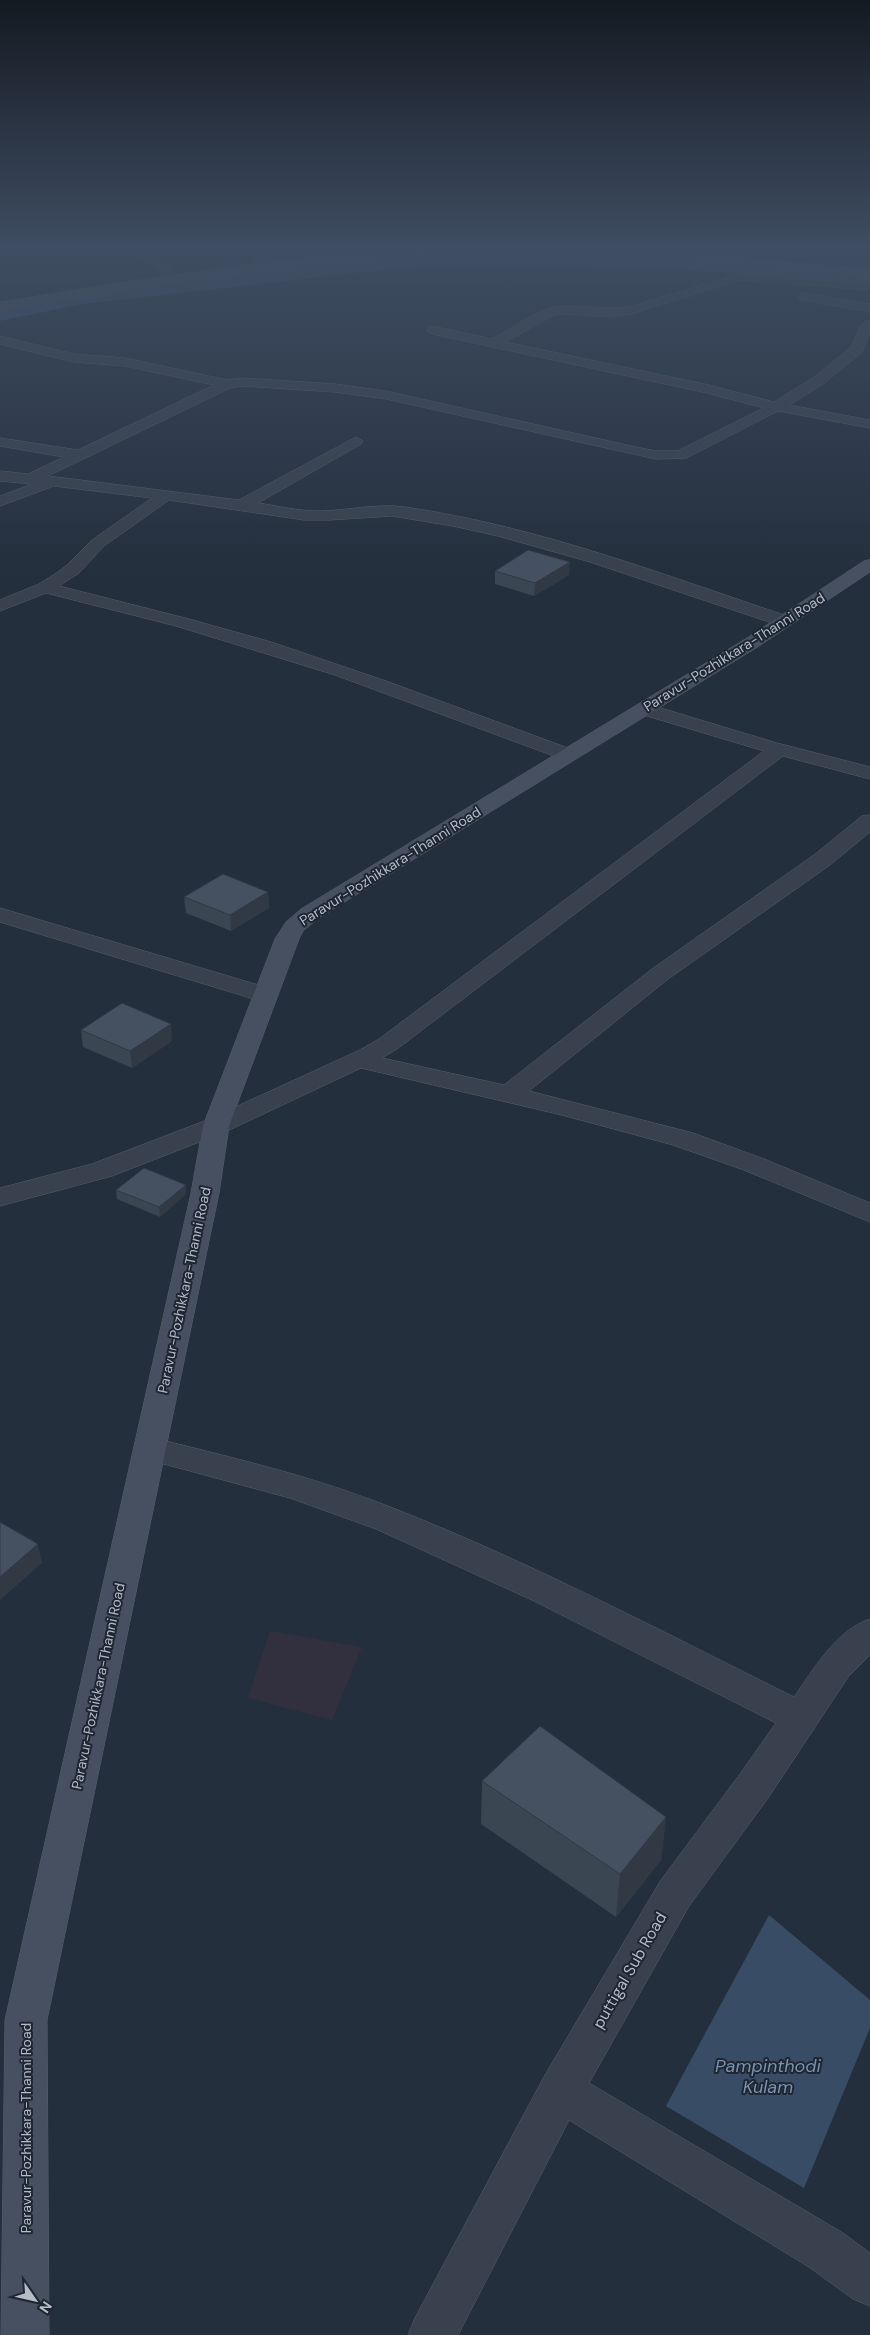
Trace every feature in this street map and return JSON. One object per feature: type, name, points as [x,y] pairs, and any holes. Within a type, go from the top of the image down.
[{"type":"main road","name":"Paravur-Pozhikkara-Thanni Road","points":[[25,2335],[26,2020],[205,1192],[216,1126],[287,938],[294,927],[309,914],[569,755],[870,565]]},
{"type":"street","points":[[70,357],[125,362],[227,384]]},
{"type":"street","points":[[559,357],[709,389],[776,407],[870,424]]},
{"type":"street","points":[[30,479],[227,384],[242,382],[359,391],[631,450],[669,456],[681,455],[776,407],[818,380],[846,357]]},
{"type":"street","points":[[242,505],[356,441]]},
{"type":"street","points":[[0,442],[80,455]]},
{"type":"street","points":[[0,476],[242,505],[310,516],[382,510],[425,516],[545,543],[588,555],[784,621]]},
{"type":"street","points":[[0,501],[54,481]]},
{"type":"street","points":[[0,606],[44,588],[73,569],[98,543],[166,496]]},
{"type":"street","points":[[44,588],[184,623],[264,646],[376,683],[569,755]]},
{"type":"street","points":[[644,708],[780,750],[870,773]]},
{"type":"street","points":[[0,1197],[102,1170],[216,1126],[358,1060],[388,1044],[780,750]]},
{"type":"street","points":[[508,1095],[660,974],[822,860],[870,821]]},
{"type":"street","points":[[0,915],[266,995]]},
{"type":"street","points":[[358,1060],[616,1120],[684,1140],[777,1174],[870,1213]]},
{"type":"street","points":[[150,1450],[268,1478],[388,1520],[562,1599],[800,1717]]},
{"type":"street","name":"puttigal Sub Road","points":[[432,2335],[561,2090],[675,1893],[754,1786],[835,1667],[870,1633]]},
{"type":"street","points":[[561,2090],[826,2250],[870,2282]]},
{"type":"shaded area","points":[[270,1631],[362,1647],[332,1720],[248,1698]]},
{"type":"water","name":"Pampinthodi Kulam","points":[[769,1915],[870,2000],[870,2028],[804,2188],[666,2106]]},
{"type":"building","points":[[528,550],[570,562],[535,583],[495,571]]},
{"type":"building","points":[[223,874],[268,892],[230,915],[184,897]]},
{"type":"building","points":[[122,1003],[171,1024],[130,1051],[81,1030]]},
{"type":"building","points":[[144,1168],[186,1185],[159,1207],[116,1190]]},
{"type":"building","points":[[0,1522],[38,1544],[0,1577]]},
{"type":"building","points":[[540,1726],[666,1817],[620,1874],[482,1781]]}]
